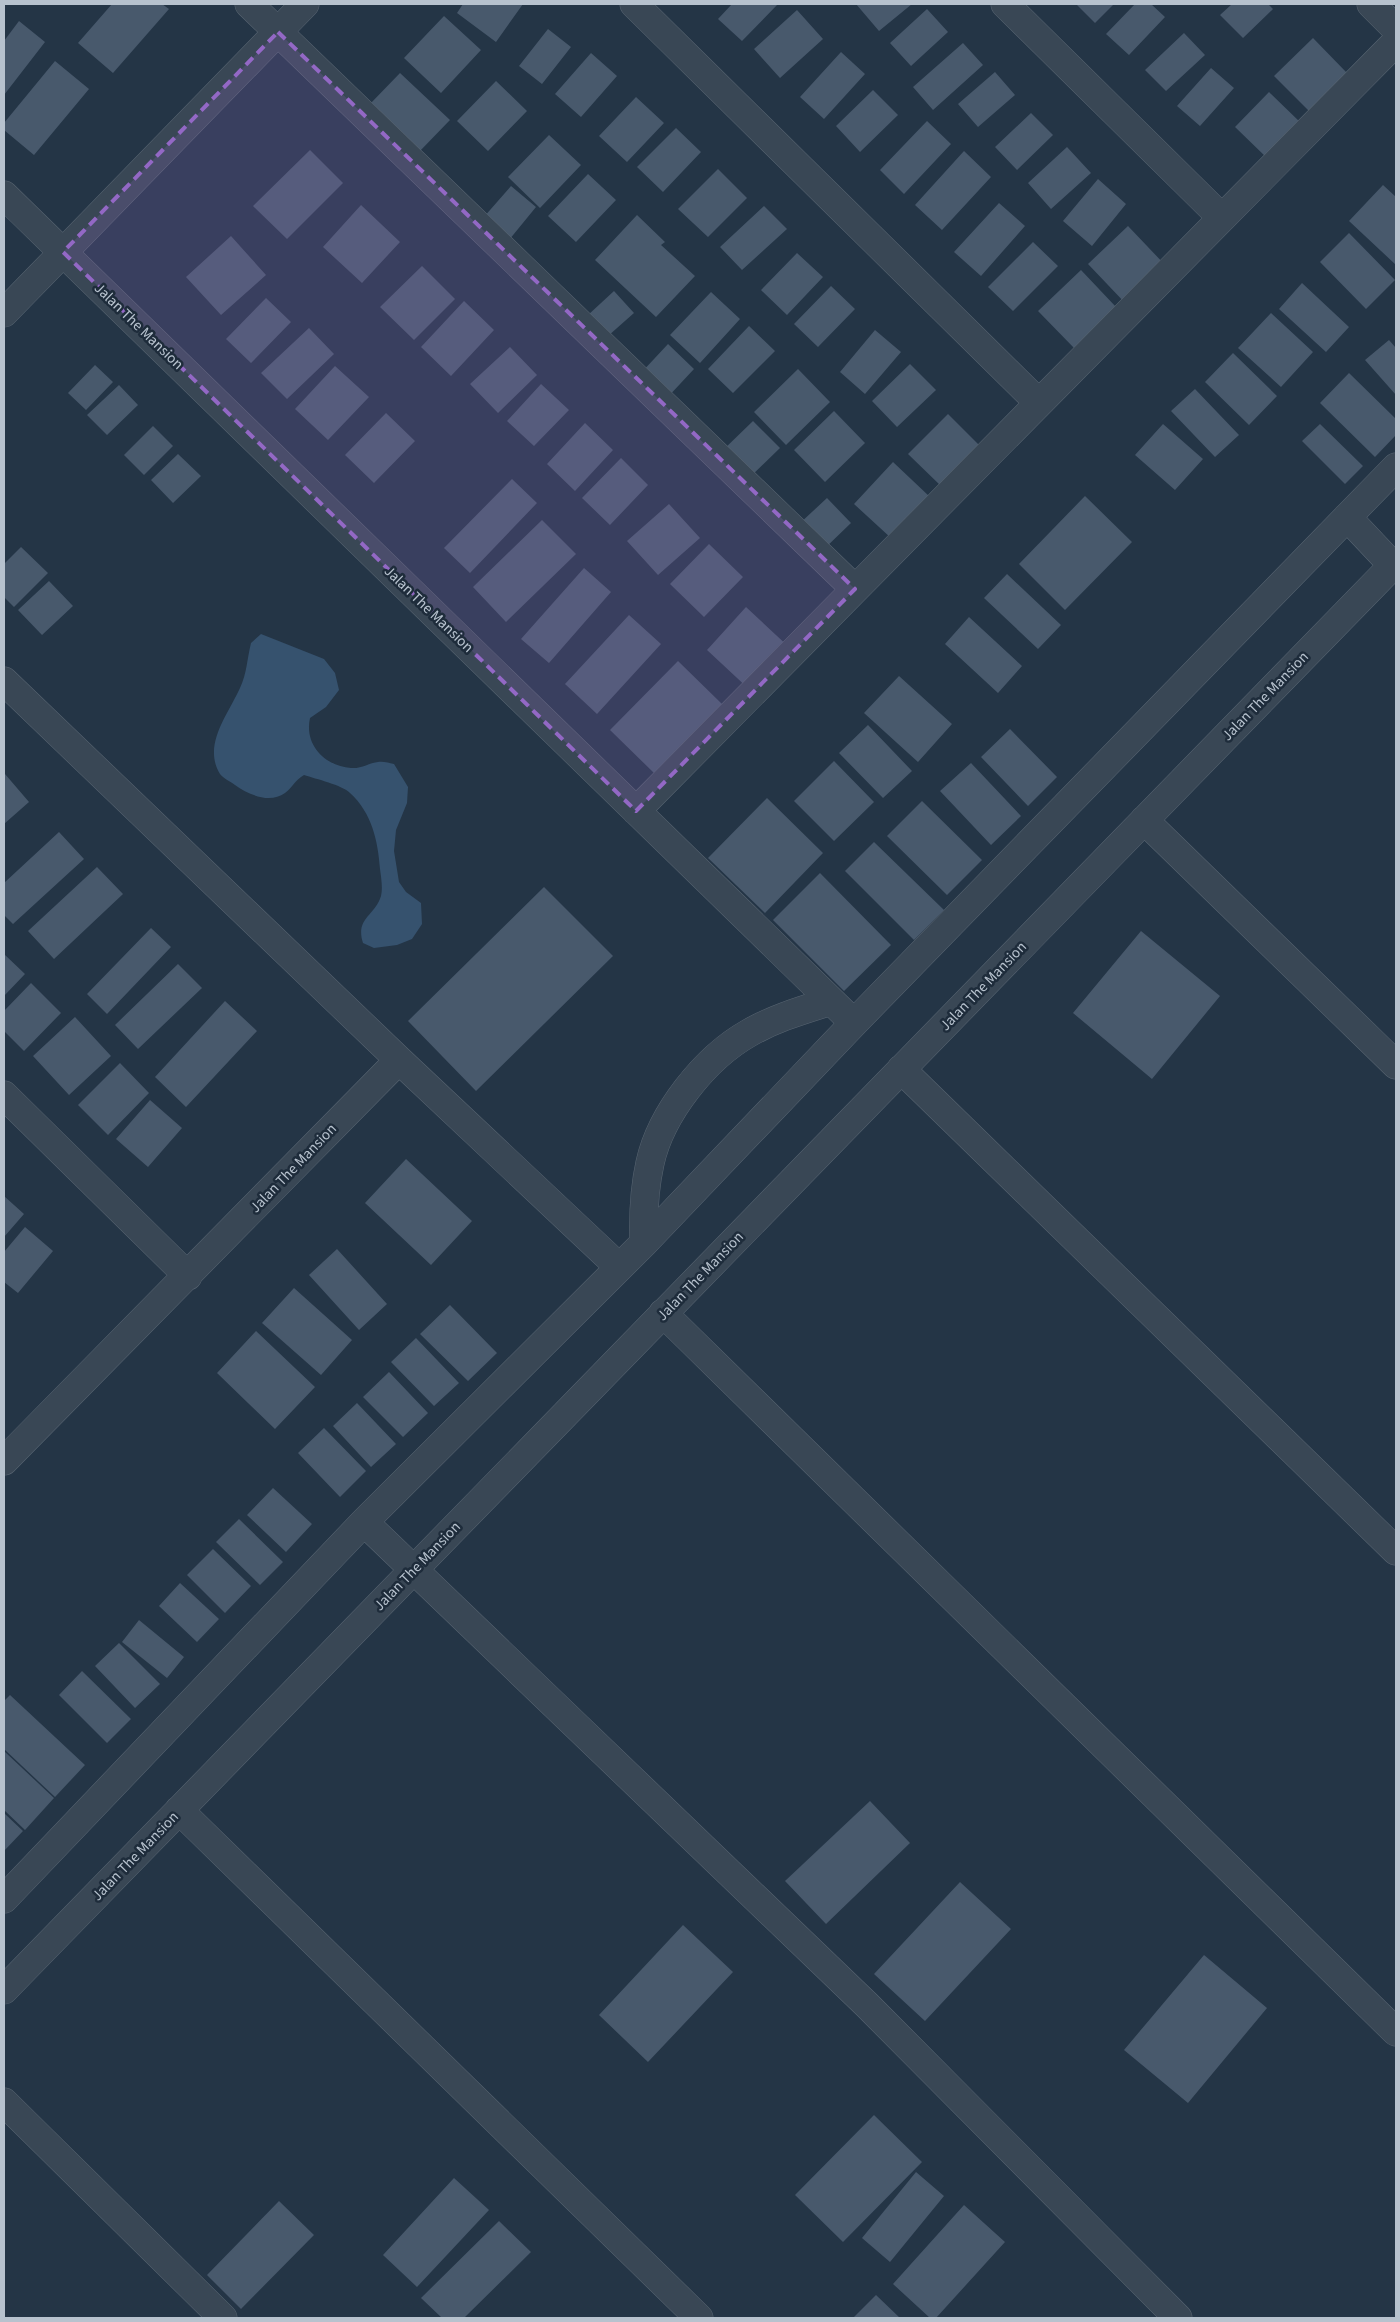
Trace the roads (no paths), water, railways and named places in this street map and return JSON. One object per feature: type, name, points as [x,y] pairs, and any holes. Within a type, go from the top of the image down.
[{"type":"street","points":[[249,4],[855,589]]},
{"type":"street","points":[[4,313],[305,4]]},
{"type":"street","points":[[634,4],[1039,403]]},
{"type":"street","points":[[1005,4],[1222,218]]},
{"type":"street","points":[[1371,4],[1396,29]]},
{"type":"street","points":[[636,811],[1396,42]]},
{"type":"street","name":"Jalan The Mansion","points":[[4,195],[854,1023]]},
{"type":"street","points":[[4,1899],[364,1522],[644,1243],[854,1023],[1396,467]]},
{"type":"street","points":[[1347,517],[1395,566]]},
{"type":"street","name":"Jalan The Mansion","points":[[4,1990],[1144,820],[1395,566]]},
{"type":"street","points":[[4,681],[399,1060],[619,1267]]},
{"type":"street","points":[[1144,820],[1396,1065]]},
{"type":"street","points":[[644,1243],[643,1202],[650,1161],[665,1123],[687,1088],[715,1057],[749,1033],[786,1015],[831,1001]]},
{"type":"street","name":"Jalan The Mansion","points":[[4,1461],[399,1060]]},
{"type":"street","points":[[901,1069],[1396,1550]]},
{"type":"street","points":[[4,1095],[188,1276]]},
{"type":"street","points":[[663,1314],[1396,2032]]},
{"type":"street","points":[[364,1522],[415,1568],[867,2005],[1178,2318]]},
{"type":"street","points":[[179,1810],[699,2318]]},
{"type":"street","points":[[4,2102],[223,2318]]},
{"type":"water","points":[[261,634],[324,659],[335,673],[339,690],[326,707],[310,718],[310,737],[318,752],[333,763],[351,768],[380,762],[394,764],[408,787],[407,803],[396,830],[394,851],[399,882],[406,892],[421,903],[422,924],[412,939],[397,945],[374,948],[363,943],[362,928],[364,922],[378,903],[382,893],[382,882],[378,848],[369,818],[358,801],[350,793],[335,785],[304,775],[285,793],[273,798],[266,798],[253,795],[241,789],[220,774],[215,763],[214,752],[219,729],[242,682],[251,643]]}]
